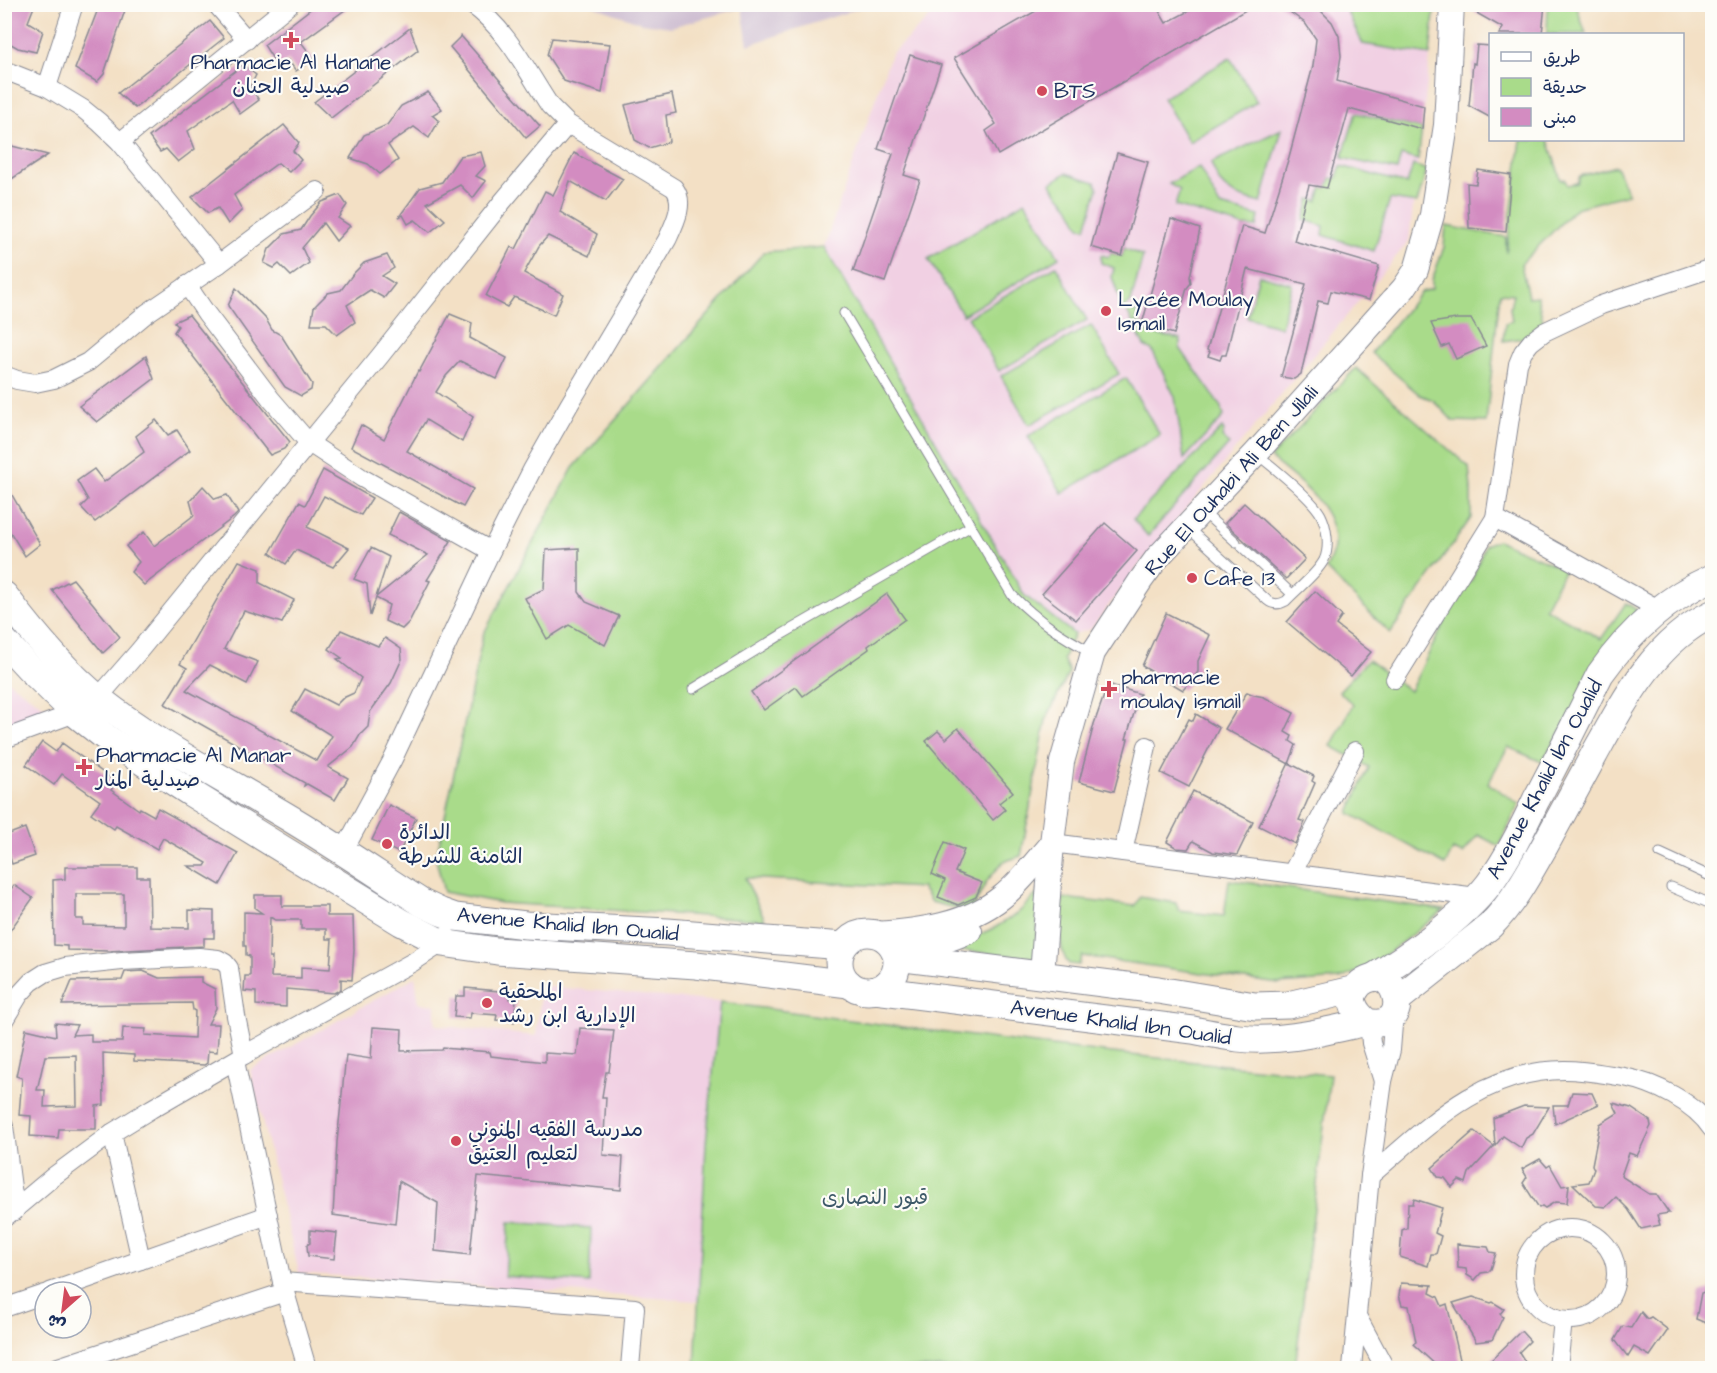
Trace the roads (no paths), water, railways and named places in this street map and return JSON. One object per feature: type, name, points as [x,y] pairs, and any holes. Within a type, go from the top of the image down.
[{"type":"main road","name":"Avenue Khalid Ibn Oualid","points":[[889,947],[1042,975],[1158,990],[1255,1006],[1288,1005],[1364,984],[1430,939],[1477,897],[1501,865],[1527,819],[1600,674],[1641,625],[1673,599],[1713,578]]},
{"type":"main road","name":"Avenue Khalid Ibn Oualid","points":[[4,595],[63,666],[98,698],[169,747],[296,822],[422,903],[441,912],[455,917],[526,925],[668,932],[843,946]]},
{"type":"main road","name":"Avenue Khalid Ibn Oualid","points":[[1396,1006],[1502,914],[1526,879],[1638,679],[1677,637],[1713,614]]},
{"type":"main road","name":"Avenue Khalid Ibn Oualid","points":[[4,641],[75,713],[108,739],[191,794],[400,922],[442,943],[497,951],[696,965],[1240,1038],[1302,1035],[1368,1022]]},
{"type":"main road","points":[[867,933],[889,947],[897,965],[890,981],[883,986],[862,987],[840,970],[840,954],[843,946],[858,934],[867,933]]},
{"type":"main road","points":[[1378,979],[1389,983],[1396,993],[1396,1006],[1391,1017],[1382,1022],[1368,1022],[1355,1011],[1353,1000],[1364,984],[1378,979]]},
{"type":"street","points":[[47,87],[74,4]]},
{"type":"street","points":[[216,4],[247,40]]},
{"type":"street","points":[[120,142],[290,4]]},
{"type":"street","points":[[343,852],[393,759],[490,551],[532,470],[667,240],[678,207],[678,196],[674,188],[568,124],[550,106],[503,32],[471,4]]},
{"type":"street","name":"Rue El Ouhabi Ali Ben Jilali","points":[[1042,975],[1062,762],[1093,653],[1157,558],[1256,453],[1404,288],[1416,270],[1432,216],[1446,125],[1452,4]]},
{"type":"street","points":[[4,70],[47,87],[99,122],[120,142],[219,264]]},
{"type":"street","points":[[4,738],[75,713],[98,698],[147,642],[503,201],[568,124]]},
{"type":"street","points":[[4,375],[17,380],[34,382],[54,379],[88,362],[147,313],[219,264],[317,191]]},
{"type":"street","points":[[1395,679],[1495,518],[1518,364],[1523,352],[1544,332],[1601,305],[1713,268]]},
{"type":"street","points":[[187,285],[271,399],[309,443],[362,478],[490,551]]},
{"type":"street","points":[[1495,518],[1660,609]]},
{"type":"street","points":[[1123,852],[1147,746]]},
{"type":"street","points":[[1292,873],[1355,751]]},
{"type":"street","points":[[889,947],[915,948],[933,945],[994,921],[1023,898],[1040,878],[1052,851],[1123,852],[1477,897]]},
{"type":"street","points":[[10,1215],[54,1176],[112,1133],[240,1058],[413,962],[442,943],[455,917]]},
{"type":"street","points":[[4,1020],[19,995],[31,982],[45,973],[65,967],[209,958],[225,963],[229,968],[240,1058],[268,1215],[283,1287],[307,1368]]},
{"type":"street","points":[[1352,1368],[1370,1176],[1396,1006]]},
{"type":"street","points":[[1368,1022],[1371,1043],[1383,1081]]},
{"type":"street","points":[[1370,1176],[1427,1126],[1459,1102],[1494,1084],[1532,1073],[1583,1071],[1633,1079],[1660,1088],[1688,1105],[1713,1129]]},
{"type":"street","points":[[4,1126],[10,1215]]},
{"type":"street","points":[[112,1133],[141,1260]]},
{"type":"street","points":[[84,1280],[268,1215]]},
{"type":"street","points":[[1576,1228],[1593,1234],[1606,1246],[1614,1262],[1616,1277],[1613,1291],[1605,1304],[1593,1314],[1579,1319],[1563,1320],[1546,1314],[1533,1302],[1525,1286],[1524,1268],[1530,1251],[1542,1237],[1558,1229],[1576,1228]]},
{"type":"street","points":[[55,1368],[283,1287],[635,1308],[630,1368]]},
{"type":"street","points":[[4,1308],[33,1298]]},
{"type":"street","points":[[1357,1316],[1385,1368]]},
{"type":"street","points":[[1558,1368],[1563,1320]]},
{"type":"lane","points":[[844,313],[1012,594],[1029,612],[1060,636],[1093,653]]},
{"type":"lane","points":[[1194,519],[1270,602],[1282,603],[1317,569],[1327,548],[1321,515],[1312,503],[1256,453]]},
{"type":"lane","points":[[1194,519],[1239,545],[1292,594]]},
{"type":"lane","points":[[693,689],[781,635],[971,526]]},
{"type":"lane","points":[[1660,853],[1713,877]]},
{"type":"lane","points":[[1671,887],[1713,903]]},
{"type":"place","name":"Pharmacie Al Hanane صيدلية الحنان","points":[[291,40]]},
{"type":"place","name":"BTS","points":[[1042,91]]},
{"type":"place","name":"Lycée Moulay Ismail","points":[[1106,311]]},
{"type":"place","name":"Cafe 13","points":[[1192,578]]},
{"type":"place","name":"pharmacie moulay ismail","points":[[1109,689]]},
{"type":"place","name":"Pharmacie Al Manar صيدلية المنار","points":[[84,767]]},
{"type":"place","name":"الدائرة الثامنة للشرطة","points":[[387,844]]},
{"type":"place","name":"الملحقية الإدارية ابن رشد","points":[[487,1003]]},
{"type":"place","name":"مدرسة الفقيه المنوني لتعليم العتيق","points":[[456,1141]]},
{"type":"park label","name":"قبور النصارى","points":[[875,1197]]}]
